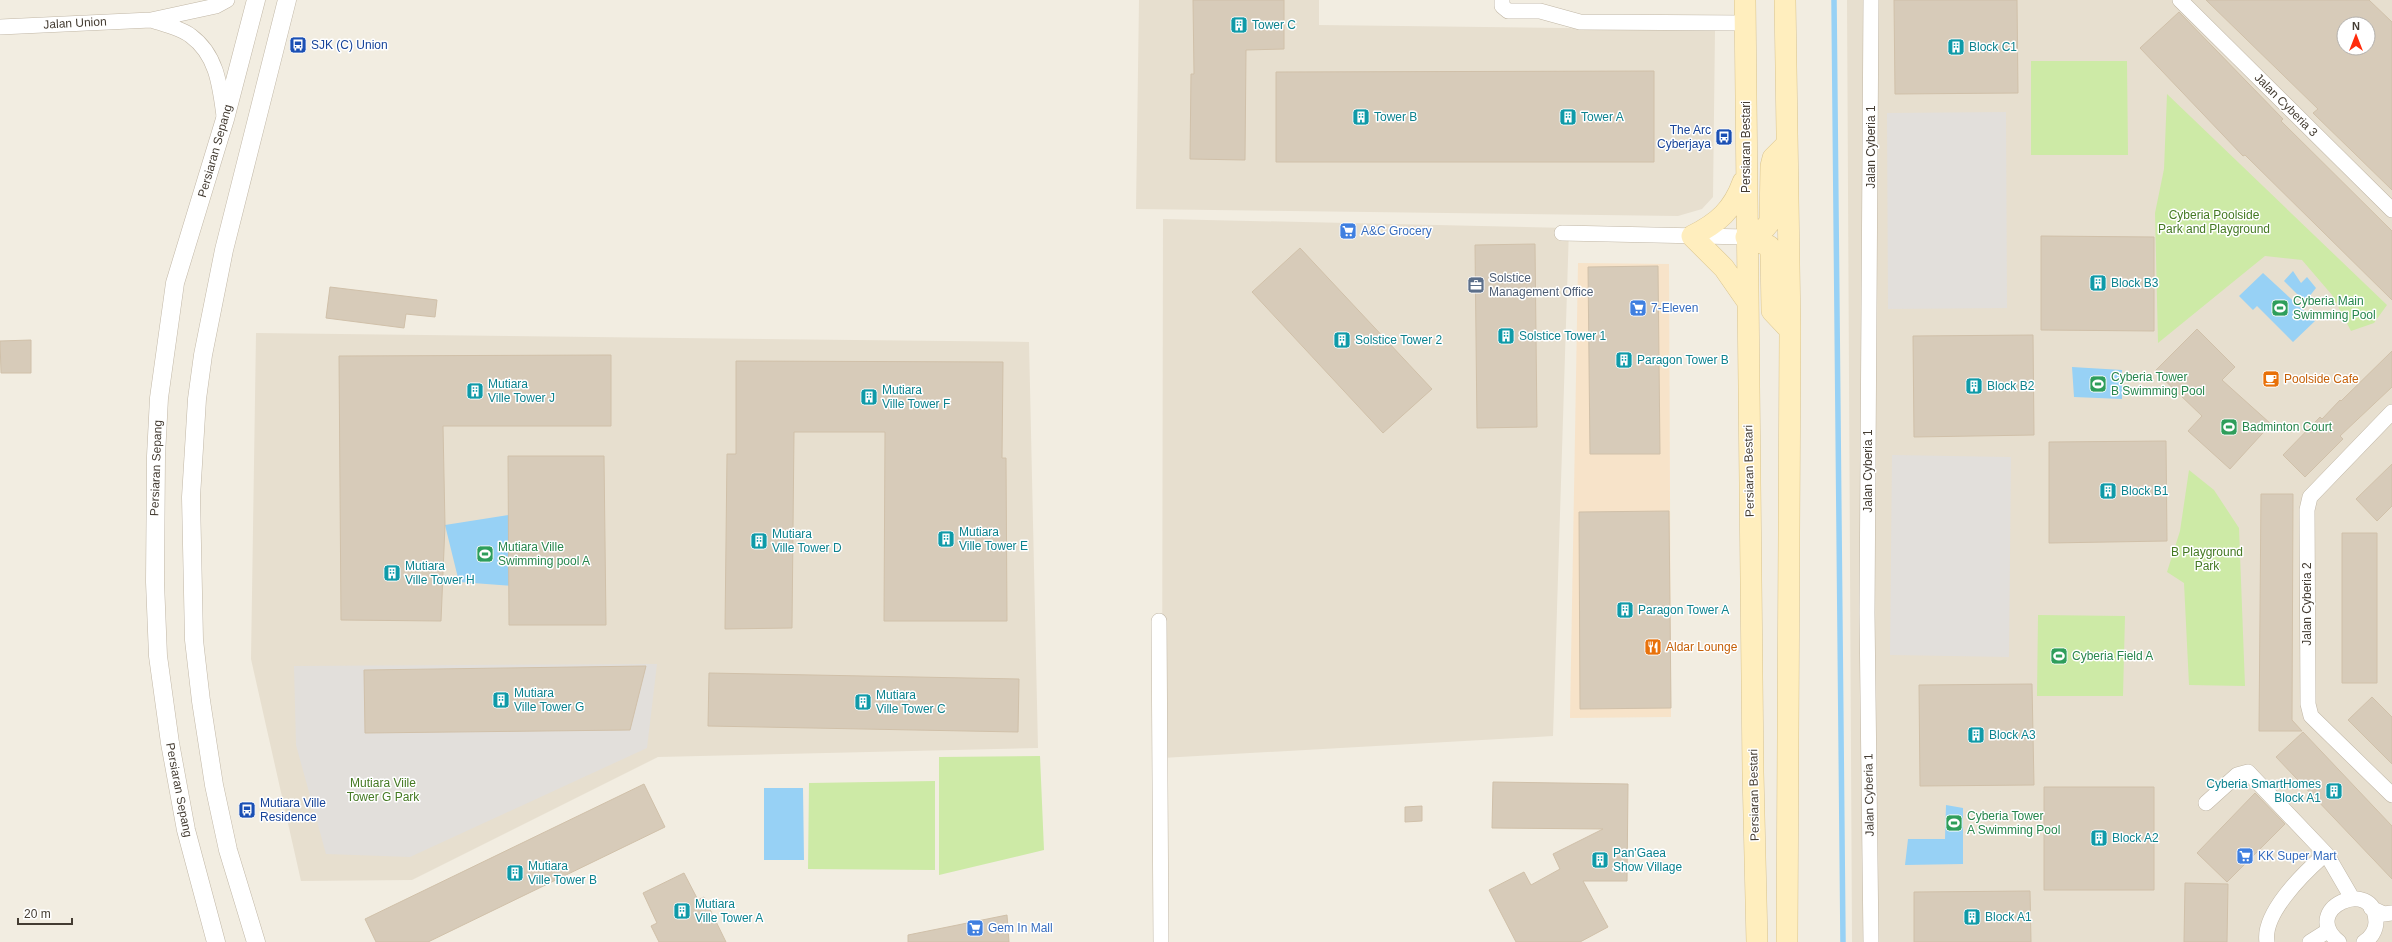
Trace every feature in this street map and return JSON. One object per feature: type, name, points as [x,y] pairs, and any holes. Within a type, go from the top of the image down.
[{"type":"main road","name":"Persiaran Bestari","points":[[1745,0],[1746,237],[1757,942]]},
{"type":"main road","points":[[1785,0],[1790,330],[1786,942]]},
{"type":"main road","points":[[1746,237],[1765,228],[1770,222],[1771,166],[1773,158],[1787,144]]},
{"type":"main road","points":[[1746,172],[1731,208],[1718,221],[1692,236],[1724,268],[1747,301]]},
{"type":"main road","points":[[1746,237],[1769,246],[1771,253],[1772,311],[1790,330]]},
{"type":"street","name":"Jalan Union","points":[[0,27],[151,20],[216,6],[227,0]]},
{"type":"street","name":"Persiaran Sepang","points":[[216,942],[186,830],[170,743],[158,656],[154,506],[159,398],[175,283],[225,119],[256,0]]},
{"type":"street","points":[[256,942],[228,850],[214,784],[201,701],[194,640],[191,496],[197,399],[203,354],[224,250],[288,0]]},
{"type":"street","points":[[1502,0],[1502,6],[1508,11],[1540,11],[1580,22],[1745,23]]},
{"type":"street","name":"Jalan Cyberia 1","points":[[1871,0],[1867,606],[1871,942]]},
{"type":"street","name":"Jalan Cyberia 3","points":[[2180,0],[2392,210]]},
{"type":"street","name":"Jalan Union","points":[[151,20],[190,35],[206,51],[219,76],[225,119]]},
{"type":"street","points":[[1562,233],[1746,237]]},
{"type":"street","name":"Jalan Cyberia 2","points":[[2392,412],[2310,497],[2307,510],[2308,704],[2311,716],[2392,795]]},
{"type":"street","points":[[1159,621],[1161,942]]},
{"type":"street","points":[[2206,803],[2237,775],[2248,772],[2328,855],[2352,898]]},
{"type":"street","points":[[2266,942],[2267,929],[2278,906],[2306,872],[2328,855]]},
{"type":"street","points":[[2310,942],[2334,936],[2328,917],[2334,906],[2346,899],[2359,899],[2371,908],[2384,914],[2392,913]]},
{"type":"street","points":[[2370,940],[2376,921],[2371,908]]},
{"type":"shaded area","points":[[1139,0],[1319,0],[1319,25],[1715,30],[1713,197],[1702,209],[1678,216],[1136,209]]},
{"type":"shaded area","points":[[1847,0],[2392,0],[2392,942],[1852,942]]},
{"type":"shaded area","points":[[2006,112],[2007,308],[1888,309],[1887,113]]},
{"type":"shaded area","points":[[1163,219],[1569,228],[1553,736],[1162,758]]},
{"type":"shaded area","points":[[1578,263],[1669,264],[1671,717],[1570,718]]},
{"type":"shaded area","points":[[256,333],[1029,342],[1038,748],[658,757],[412,880],[301,881],[251,659]]},
{"type":"shaded area","points":[[1892,455],[2011,457],[2009,657],[1890,655]]},
{"type":"shaded area","points":[[657,664],[647,748],[410,857],[326,854],[296,745],[294,666]]},
{"type":"green space","points":[[2031,61],[2127,61],[2128,155],[2031,155]]},
{"type":"green space","name":"Cyberia Poolside Park and Playground","points":[[2167,94],[2387,305],[2374,323],[2351,331],[2332,295],[2302,260],[2265,256],[2158,343],[2155,213],[2164,169]]},
{"type":"green space","name":"B Playground Park","points":[[2189,470],[2214,490],[2239,528],[2245,686],[2189,685],[2184,583],[2167,572],[2180,531]]},
{"type":"green space","points":[[2038,615],[2125,616],[2123,696],[2037,696]]},
{"type":"green space","points":[[1040,756],[1044,850],[939,875],[939,757]]},
{"type":"green space","points":[[935,781],[935,870],[808,869],[809,783]]},
{"type":"water","points":[[2293,271],[2301,283],[2307,277],[2316,288],[2305,302],[2284,281]]},
{"type":"water","name":"Cyberia Main Swimming Pool","points":[[2263,273],[2315,321],[2293,342],[2257,306],[2253,310],[2239,296]]},
{"type":"water","name":"Cyberia Tower B Swimming Pool","points":[[2072,367],[2122,370],[2122,399],[2074,397]]},
{"type":"water","name":"Mutiara Ville Swimming pool A","points":[[522,513],[515,586],[459,582],[445,525]]},
{"type":"water","points":[[764,788],[803,788],[804,860],[764,860]]},
{"type":"water","name":"Cyberia Tower A Swimming Pool","points":[[1946,805],[1963,808],[1963,864],[1905,865],[1908,839],[1945,839]]},
{"type":"building","points":[[1193,0],[1284,0],[1284,49],[1246,50],[1245,160],[1190,159],[1191,74],[1194,74]]},
{"type":"building","name":"Block C1","points":[[1894,0],[2017,0],[2018,93],[1895,94]]},
{"type":"building","points":[[2206,0],[2369,0],[2392,22],[2392,190],[2313,113],[2318,109]]},
{"type":"building","points":[[2179,12],[2283,119],[2281,121],[2392,231],[2392,300],[2245,155],[2243,156],[2140,48]]},
{"type":"building","points":[[1654,71],[1654,162],[1276,162],[1276,72]]},
{"type":"building","name":"Block B3","points":[[2041,236],[2154,237],[2154,331],[2041,330]]},
{"type":"building","name":"Solstice Tower 1","points":[[1535,244],[1537,427],[1477,428],[1475,245]]},
{"type":"building","name":"Solstice Tower 2","points":[[1300,248],[1432,389],[1383,433],[1252,292]]},
{"type":"building","name":"Paragon Tower B","points":[[1658,266],[1660,454],[1590,454],[1588,267]]},
{"type":"building","points":[[330,287],[437,300],[435,317],[406,314],[404,328],[326,318]]},
{"type":"building","points":[[2197,329],[2235,367],[2222,380],[2271,424],[2230,469],[2188,431],[2202,416],[2155,371]]},
{"type":"building","name":"Block B2","points":[[2033,335],[2034,435],[1914,437],[1913,336]]},
{"type":"building","points":[[31,340],[31,373],[1,373],[0,341]]},
{"type":"building","points":[[2392,351],[2392,387],[2340,436],[2343,439],[2305,477],[2283,455],[2320,417],[2322,419]]},
{"type":"building","points":[[611,355],[611,426],[443,426],[445,525],[441,621],[341,620],[339,356]]},
{"type":"building","points":[[736,361],[1003,362],[1002,458],[1006,458],[1007,621],[884,621],[885,432],[794,432],[792,628],[725,629],[727,454],[736,454]]},
{"type":"building","name":"Block B1","points":[[2166,441],[2167,541],[2049,543],[2049,442]]},
{"type":"building","points":[[508,456],[604,456],[606,625],[509,625]]},
{"type":"building","points":[[2392,464],[2392,506],[2377,521],[2356,499]]},
{"type":"building","points":[[2261,494],[2293,494],[2292,720],[2302,731],[2259,731]]},
{"type":"building","name":"Paragon Tower A","points":[[1669,511],[1671,708],[1580,709],[1579,512]]},
{"type":"building","points":[[2342,533],[2377,533],[2377,683],[2342,683]]},
{"type":"building","name":"Mutiara Ville Tower G","points":[[646,666],[630,730],[365,733],[364,670]]},
{"type":"building","name":"Mutiara Ville Tower C","points":[[709,673],[1019,679],[1018,732],[708,726]]},
{"type":"building","name":"Block A3","points":[[2032,684],[2034,785],[1920,786],[1919,685]]},
{"type":"building","points":[[2372,697],[2392,717],[2392,764],[2348,720]]},
{"type":"building","name":"Cyberia SmartHomes Block A1","points":[[2303,732],[2392,826],[2392,879],[2276,757]]},
{"type":"building","name":"Pan'Gaea Show Village","points":[[1493,782],[1628,784],[1627,881],[1583,881],[1608,927],[1580,942],[1516,942],[1489,890],[1524,872],[1531,885],[1560,869],[1553,854],[1603,829],[1492,828]]},
{"type":"building","name":"Mutiara Ville Tower B","points":[[644,784],[665,827],[428,942],[376,942],[365,919]]},
{"type":"building","name":"Block A2","points":[[2044,787],[2154,787],[2154,890],[2044,890]]},
{"type":"building","points":[[2255,793],[2285,824],[2227,882],[2197,853]]},
{"type":"building","points":[[1422,806],[1422,821],[1405,822],[1405,807]]},
{"type":"building","name":"Mutiara Ville Tower A","points":[[684,873],[698,900],[704,897],[726,942],[659,942],[651,926],[657,923],[643,893]]},
{"type":"building","points":[[2185,883],[2228,884],[2227,942],[2184,942]]},
{"type":"building","name":"Block A1","points":[[2030,891],[2031,942],[1914,942],[1914,892]]},
{"type":"building","name":"Gem In Mall","points":[[1007,915],[1009,942],[908,942],[908,935]]},
{"type":"waterway","points":[[1834,0],[1843,942]]},
{"type":"place","name":"Tower C","points":[[1239,25]]},
{"type":"place","name":"SJK (C) Union","points":[[298,45]]},
{"type":"place","name":"Block C1","points":[[1956,47]]},
{"type":"place","name":"Tower B","points":[[1361,117]]},
{"type":"place","name":"Tower A","points":[[1568,117]]},
{"type":"place","name":"The Arc Cyberjaya","points":[[1724,137]]},
{"type":"place","name":"A&C Grocery","points":[[1348,231]]},
{"type":"place","name":"Block B3","points":[[2098,283]]},
{"type":"place","name":"Solstice Management Office","points":[[1476,285]]},
{"type":"place","name":"7-Eleven","points":[[1638,308]]},
{"type":"place","name":"Cyberia Main Swimming Pool","points":[[2280,308]]},
{"type":"place","name":"Solstice Tower 1","points":[[1506,336]]},
{"type":"place","name":"Solstice Tower 2","points":[[1342,340]]},
{"type":"place","name":"Paragon Tower B","points":[[1624,360]]},
{"type":"place","name":"Poolside Cafe","points":[[2271,379]]},
{"type":"place","name":"Cyberia Tower B Swimming Pool","points":[[2098,384]]},
{"type":"place","name":"Block B2","points":[[1974,386]]},
{"type":"place","name":"Mutiara Ville Tower J","points":[[475,391]]},
{"type":"place","name":"Mutiara Ville Tower F","points":[[869,397]]},
{"type":"place","name":"Badminton Court","points":[[2229,427]]},
{"type":"place","name":"Block B1","points":[[2108,491]]},
{"type":"place","name":"Mutiara Ville Tower E","points":[[946,539]]},
{"type":"place","name":"Mutiara Ville Tower D","points":[[759,541]]},
{"type":"place","name":"Mutiara Ville Swimming pool A","points":[[485,554]]},
{"type":"place","name":"Mutiara Ville Tower H","points":[[392,573]]},
{"type":"place","name":"Paragon Tower A","points":[[1625,610]]},
{"type":"place","name":"Aldar Lounge","points":[[1653,647]]},
{"type":"place","name":"Cyberia Field A","points":[[2059,656]]},
{"type":"place","name":"Mutiara Ville Tower G","points":[[501,700]]},
{"type":"place","name":"Mutiara Ville Tower C","points":[[863,702]]},
{"type":"place","name":"Block A3","points":[[1976,735]]},
{"type":"place","name":"Cyberia SmartHomes Block A1","points":[[2334,791]]},
{"type":"place","name":"Mutiara Ville Residence","points":[[247,810]]},
{"type":"place","name":"Cyberia Tower A Swimming Pool","points":[[1954,823]]},
{"type":"place","name":"Block A2","points":[[2099,838]]},
{"type":"place","name":"KK Super Mart","points":[[2245,856]]},
{"type":"place","name":"Pan'Gaea Show Village","points":[[1600,860]]},
{"type":"place","name":"Mutiara Ville Tower B","points":[[515,873]]},
{"type":"place","name":"Mutiara Ville Tower A","points":[[682,911]]},
{"type":"place","name":"Block A1","points":[[1972,917]]},
{"type":"place","name":"Gem In Mall","points":[[975,928]]},
{"type":"park label","name":"Mutiara Viile Tower G Park","points":[[383,790]]}]
